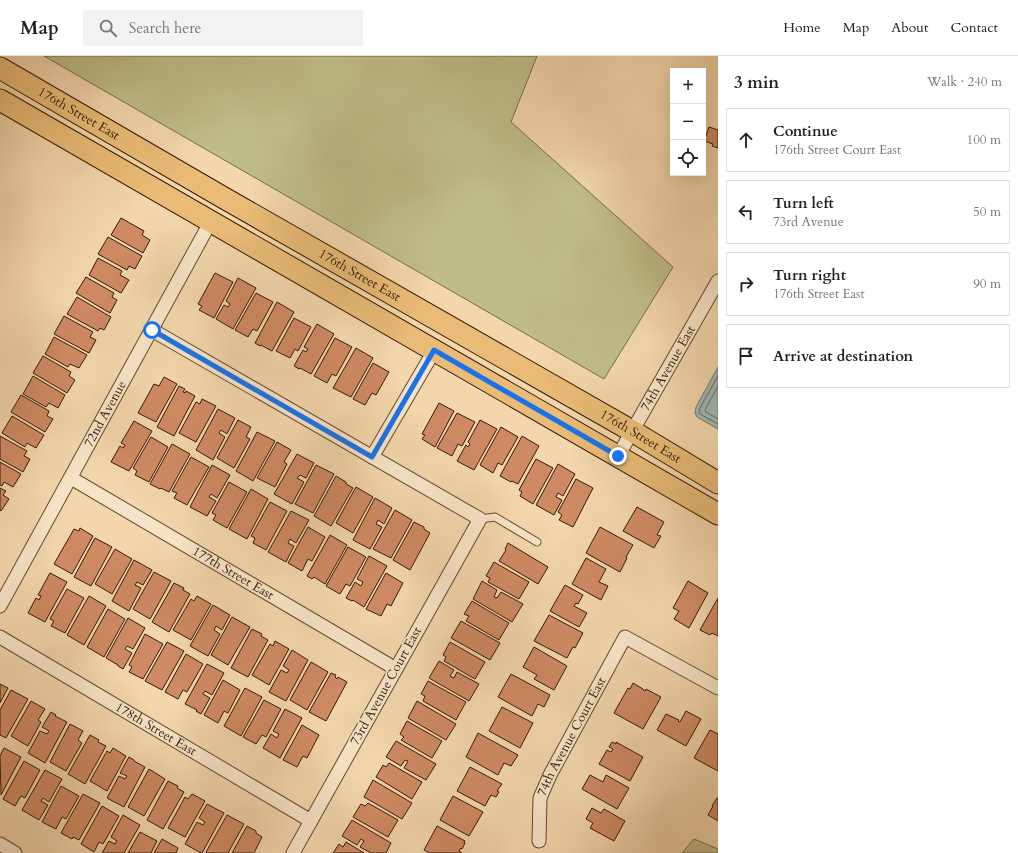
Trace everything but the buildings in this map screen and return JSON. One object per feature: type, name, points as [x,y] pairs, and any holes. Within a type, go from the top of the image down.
[{"type":"main road","name":"176th Street East","points":[[0,68],[632,431],[718,483]]},
{"type":"main road","name":"176th Street East","points":[[0,100],[718,514]]},
{"type":"street","name":"72nd Avenue","points":[[0,606],[211,221]]},
{"type":"street","name":"74th Avenue East","points":[[618,456],[718,281]]},
{"type":"street","points":[[152,330],[480,519]]},
{"type":"street","points":[[372,457],[434,350]]},
{"type":"street","name":"177th Street East","points":[[71,478],[396,668]]},
{"type":"street","name":"73rd Avenue Court East","points":[[293,853],[480,519]]},
{"type":"street","name":"178th Street East","points":[[0,637],[311,821]]},
{"type":"street","name":"74th Avenue Court East","points":[[539,841],[540,798],[550,776],[625,638],[718,688]]},
{"type":"street","points":[[0,844],[15,853]]},
{"type":"lane","points":[[480,519],[495,518],[537,542]]},
{"type":"shaded area","points":[[44,56],[537,56],[511,122],[673,267],[604,379]]},
{"type":"shaded area","points":[[694,839],[718,849],[718,853],[682,853]]},
{"type":"water","points":[[718,367],[718,429],[697,417],[695,413],[696,407]]},
{"type":"route","points":[[152,330],[372,457],[434,350],[618,456]]}]
